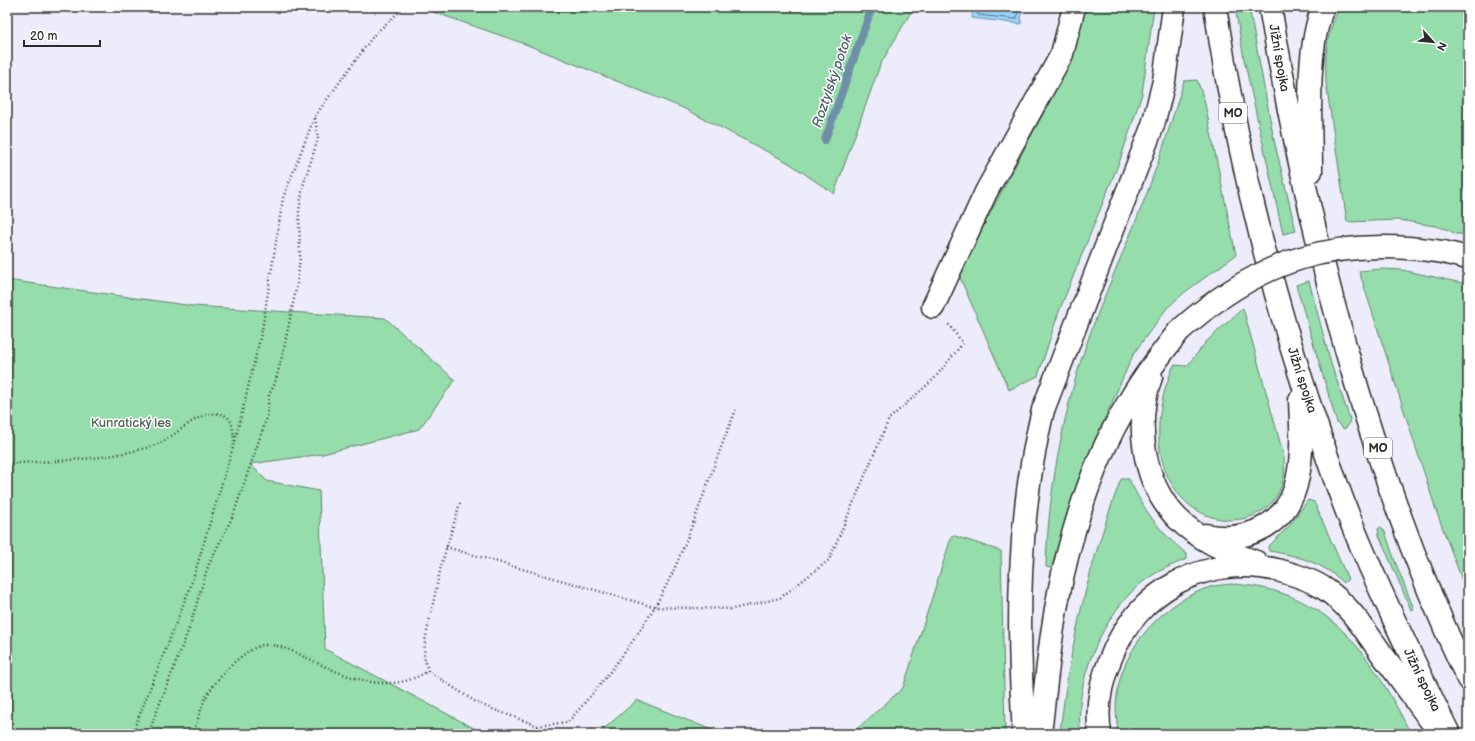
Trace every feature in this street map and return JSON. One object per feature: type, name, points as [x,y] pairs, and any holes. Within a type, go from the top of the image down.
[{"type":"main road","points":[[933,307],[986,192],[1062,54],[1074,7]]},
{"type":"main road","points":[[1024,734],[1020,671],[1021,552],[1032,453],[1046,402],[1153,125],[1164,81],[1174,7]]},
{"type":"main road","name":"Jižní spojka","points":[[1215,7],[1236,128],[1256,218],[1296,365],[1348,516],[1389,613],[1449,734]]},
{"type":"main road","name":"Jižní spojka","points":[[1270,7],[1295,138],[1333,298],[1377,446],[1416,558],[1437,611],[1468,679]]},
{"type":"main road","points":[[1311,209],[1313,51],[1317,22],[1323,7]]},
{"type":"main road","points":[[1040,734],[1058,602],[1066,558],[1077,522],[1092,479],[1114,428],[1140,384],[1179,331],[1221,296],[1244,282],[1273,267],[1304,257],[1335,250],[1389,246],[1443,252],[1468,258]]},
{"type":"main road","points":[[1443,252],[1468,250]]},
{"type":"main road","points":[[1165,349],[1154,369],[1148,388],[1142,426],[1148,465],[1164,501],[1176,517],[1189,528],[1219,548],[1310,581],[1325,588],[1338,599],[1361,625],[1440,734]]},
{"type":"main road","points":[[1189,528],[1203,534],[1219,538],[1234,538],[1248,535],[1264,528],[1275,520],[1285,508],[1293,493],[1298,478],[1300,455],[1300,405],[1296,365]]},
{"type":"main road","points":[[1100,734],[1098,720],[1099,697],[1104,674],[1114,647],[1128,624],[1144,605],[1181,579],[1203,571],[1225,567],[1254,566],[1274,569]]},
{"type":"path","points":[[132,734],[191,585],[234,444],[262,330],[282,198],[315,116],[374,35],[402,10]]},
{"type":"path","points":[[148,734],[189,629],[208,566],[233,516],[267,417],[269,395],[275,383],[283,353],[297,284],[300,258],[299,210],[303,186],[318,139],[315,116]]},
{"type":"path","points":[[446,547],[654,608],[733,609],[780,598],[829,560],[889,419],[934,379],[963,343]]},
{"type":"path","points":[[460,503],[440,566],[425,641],[424,656],[428,671],[479,704],[538,726],[568,722],[601,684],[654,608],[681,554],[716,456],[736,410]]},
{"type":"path","points":[[7,464],[100,457],[130,452],[157,444],[201,418],[219,414],[229,418],[232,424],[234,444]]},
{"type":"path","points":[[193,734],[206,699],[229,667],[249,652],[264,645],[278,646],[338,673],[378,684],[417,678],[428,671]]},
{"type":"path","points":[[534,734],[538,726]]},
{"type":"green space","points":[[419,7],[914,7],[880,65],[834,194],[789,163],[683,108],[525,44]]},
{"type":"green space","points":[[1084,7],[1154,7],[1142,94],[1120,160],[1058,314],[1038,376],[1009,390],[958,273],[1060,82]]},
{"type":"green space","points":[[1235,7],[1249,7],[1274,140],[1296,231],[1283,234],[1244,59]]},
{"type":"green space","points":[[1340,7],[1468,7],[1468,234],[1455,234],[1449,230],[1435,226],[1399,220],[1347,222],[1326,83],[1327,44],[1335,17]]},
{"type":"green space","points":[[1197,80],[1204,99],[1236,255],[1185,292],[1167,308],[1134,353],[1084,465],[1052,568],[1046,567],[1047,540],[1053,484],[1069,401],[1085,348],[1099,309],[1152,179],[1184,81]]},
{"type":"green space","points":[[1382,269],[1402,270],[1462,283],[1466,277],[1468,278],[1468,596],[1437,513],[1359,271]]},
{"type":"green space","name":"Kunratický les","points":[[7,280],[193,306],[385,318],[455,380],[419,429],[323,454],[250,464],[267,481],[319,491],[325,649],[485,734],[7,734]]},
{"type":"green space","points":[[1309,281],[1331,364],[1350,419],[1348,426],[1344,429],[1337,423],[1296,285]]},
{"type":"green space","points":[[1243,308],[1284,457],[1284,476],[1279,492],[1270,504],[1259,513],[1245,518],[1231,520],[1216,518],[1201,513],[1188,504],[1175,490],[1167,474],[1161,456],[1159,419],[1167,382],[1174,365],[1187,366],[1206,342]]},
{"type":"green space","points":[[1121,479],[1129,479],[1140,501],[1153,520],[1177,546],[1187,554],[1187,559],[1149,577],[1129,594],[1116,611],[1104,629],[1086,672],[1081,693],[1079,714],[1081,734],[1060,734],[1069,669],[1082,605],[1090,573]]},
{"type":"green space","points":[[1308,500],[1314,502],[1348,579],[1344,583],[1327,570],[1309,561],[1290,555],[1269,551],[1268,547],[1289,526]]},
{"type":"green space","points":[[1381,527],[1385,532],[1414,609],[1411,610],[1379,535],[1378,529]]},
{"type":"green space","points":[[952,535],[1001,551],[1005,734],[851,734],[903,688]]},
{"type":"green space","points":[[1231,584],[1265,589],[1295,598],[1321,613],[1343,631],[1362,653],[1380,678],[1411,734],[1118,734],[1116,705],[1121,677],[1127,660],[1148,628],[1177,603],[1193,594],[1210,587]]},
{"type":"green space","points":[[637,700],[722,734],[598,734]]},
{"type":"water","points":[[973,7],[1022,7],[1021,24],[972,18]]},
{"type":"waterway","name":"Roztylský potok","points":[[825,140],[872,7]]}]
